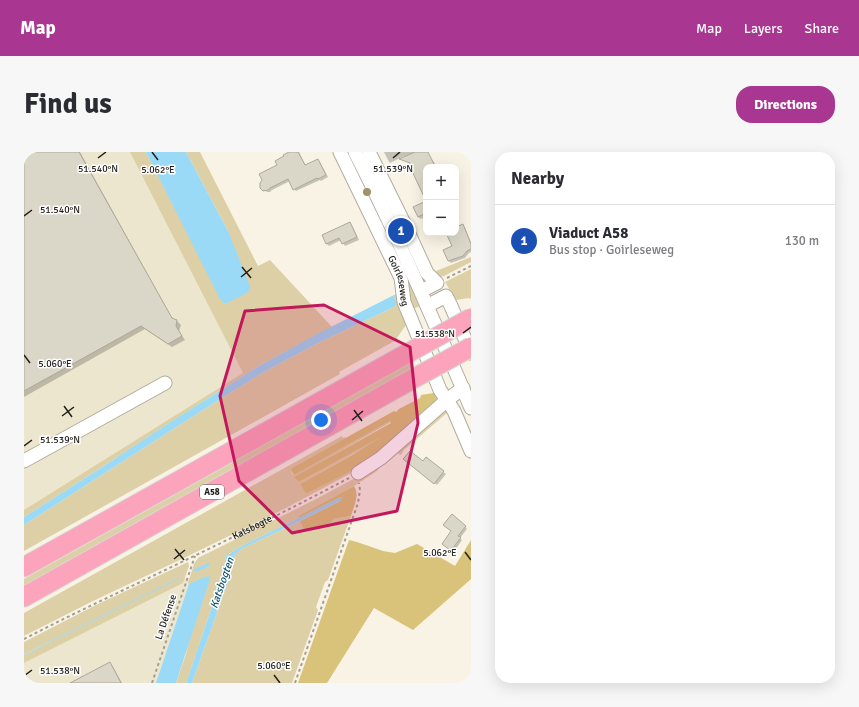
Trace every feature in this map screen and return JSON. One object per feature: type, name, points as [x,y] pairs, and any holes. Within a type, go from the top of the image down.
[{"type":"highway","name":"A58","points":[[24,567],[471,318]]},
{"type":"highway","name":"A58","points":[[24,597],[471,347]]},
{"type":"street","name":"Goirleseweg","points":[[340,152],[401,278],[404,302],[440,390],[450,405],[471,451]]},
{"type":"street","name":"Goirleseweg","points":[[355,152],[394,232],[471,408]]},
{"type":"street","points":[[369,152],[427,273],[437,283],[420,291]]},
{"type":"street","points":[[427,306],[446,296],[471,352]]},
{"type":"street","points":[[24,461],[165,383]]},
{"type":"street","points":[[358,473],[381,458],[450,405],[462,388]]},
{"type":"path","points":[[437,283],[471,266]]},
{"type":"path","points":[[295,683],[358,503],[360,490],[358,473]]},
{"type":"path","name":"Katsbogte","points":[[24,639],[300,504],[358,473]]},
{"type":"path","name":"La Défense","points":[[152,683],[195,556]]},
{"type":"highlighted area","points":[[324,305],[410,347],[418,423],[397,511],[292,533],[239,481],[220,396],[245,311]]},
{"type":"shaded area","points":[[24,152],[135,152],[254,376],[24,513]]},
{"type":"shaded area","points":[[130,152],[146,152],[223,302],[227,303],[228,231],[186,152],[200,152],[258,266],[270,260],[332,327],[257,367],[24,517],[24,510],[243,373]]},
{"type":"shaded area","points":[[394,248],[421,306],[412,309],[391,249]]},
{"type":"shaded area","points":[[471,257],[471,262],[444,276],[438,277],[436,271]]},
{"type":"shaded area","points":[[471,269],[471,298],[456,300],[445,282]]},
{"type":"shaded area","points":[[397,294],[406,325],[397,338],[398,339],[339,372],[340,374],[24,551],[24,525],[262,373],[318,343],[394,307],[394,295]]},
{"type":"shaded area","points":[[410,363],[413,368],[24,586],[24,579]]},
{"type":"shaded area","points":[[434,393],[438,402],[357,470],[288,507],[24,636],[24,613],[342,436],[343,438],[346,438],[290,469],[293,475],[390,421],[391,422],[295,477],[299,482],[388,433],[300,484],[306,494],[324,485],[435,396]]},
{"type":"shaded area","points":[[434,393],[436,399],[434,405],[410,427],[364,464],[306,494],[300,484],[381,437],[299,482],[294,477],[391,423],[390,421],[294,475],[290,469],[394,411],[396,412],[420,398],[421,395]]},
{"type":"shaded area","points":[[444,411],[448,412],[404,450],[401,455],[398,454],[401,448],[377,471],[354,486],[298,516],[299,518],[240,547],[226,556],[222,577],[186,683],[176,683],[186,654],[205,577],[189,584],[188,583],[194,564],[198,558],[318,498],[370,470]]},
{"type":"shaded area","points":[[354,486],[356,489],[356,497],[351,516],[333,519],[324,526],[303,529],[300,521],[340,501],[341,497],[299,518],[298,516]]},
{"type":"shaded area","points":[[351,516],[328,580],[325,582],[316,607],[318,610],[292,683],[192,683],[229,579],[235,553],[300,521],[303,529],[333,519]]},
{"type":"shaded area","points":[[349,540],[383,551],[395,553],[417,544],[455,566],[471,540],[471,579],[413,630],[374,608],[327,683],[298,683]]},
{"type":"shaded area","points":[[188,562],[189,566],[183,583],[24,663],[24,655],[179,579],[24,654],[24,642],[98,604]]},
{"type":"shaded area","points":[[175,575],[203,584],[166,683],[24,683],[24,656]]},
{"type":"water","points":[[146,152],[186,152],[228,231],[250,286],[250,290],[247,293],[227,303],[221,301]]},
{"type":"water","points":[[394,295],[396,304],[394,307],[318,343],[262,373],[24,525],[24,517],[257,367],[319,333]]},
{"type":"water","name":"Katsbogten","points":[[341,497],[342,499],[340,501],[241,549],[235,554],[229,579],[192,683],[186,683],[222,577],[226,556],[240,547]]},
{"type":"water","points":[[210,576],[176,683],[156,683],[189,584],[204,577]]},
{"type":"water","points":[[179,579],[24,655],[24,654]]},
{"type":"building","points":[[24,152],[79,152],[172,318],[177,320],[176,326],[182,336],[168,344],[141,326],[24,391]]},
{"type":"building","points":[[289,152],[298,152],[305,165],[318,159],[326,175],[293,190],[288,179],[268,190],[263,191],[260,188],[260,183],[262,180],[259,174],[277,165],[275,161]]},
{"type":"building","points":[[415,152],[428,152],[434,164],[423,164],[423,195],[412,171],[408,171],[410,163],[399,159]]},
{"type":"building","points":[[423,202],[423,214],[418,217],[413,207]]},
{"type":"building","points":[[350,222],[357,237],[342,244],[339,238],[326,244],[322,235]]},
{"type":"building","points":[[463,224],[471,244],[471,249],[463,256],[448,261],[443,250],[452,246],[447,236],[459,236],[459,226]]},
{"type":"building","points":[[410,451],[423,461],[426,457],[444,471],[434,484],[403,459]]},
{"type":"building","points":[[452,514],[466,526],[458,536],[461,537],[450,550],[442,544],[451,531],[443,525]]},
{"type":"building","points":[[110,662],[121,683],[70,683]]},
{"type":"waterway","points":[[196,570],[208,565]]},
{"type":"place","name":"Viaduct A58","points":[[401,231]]}]
